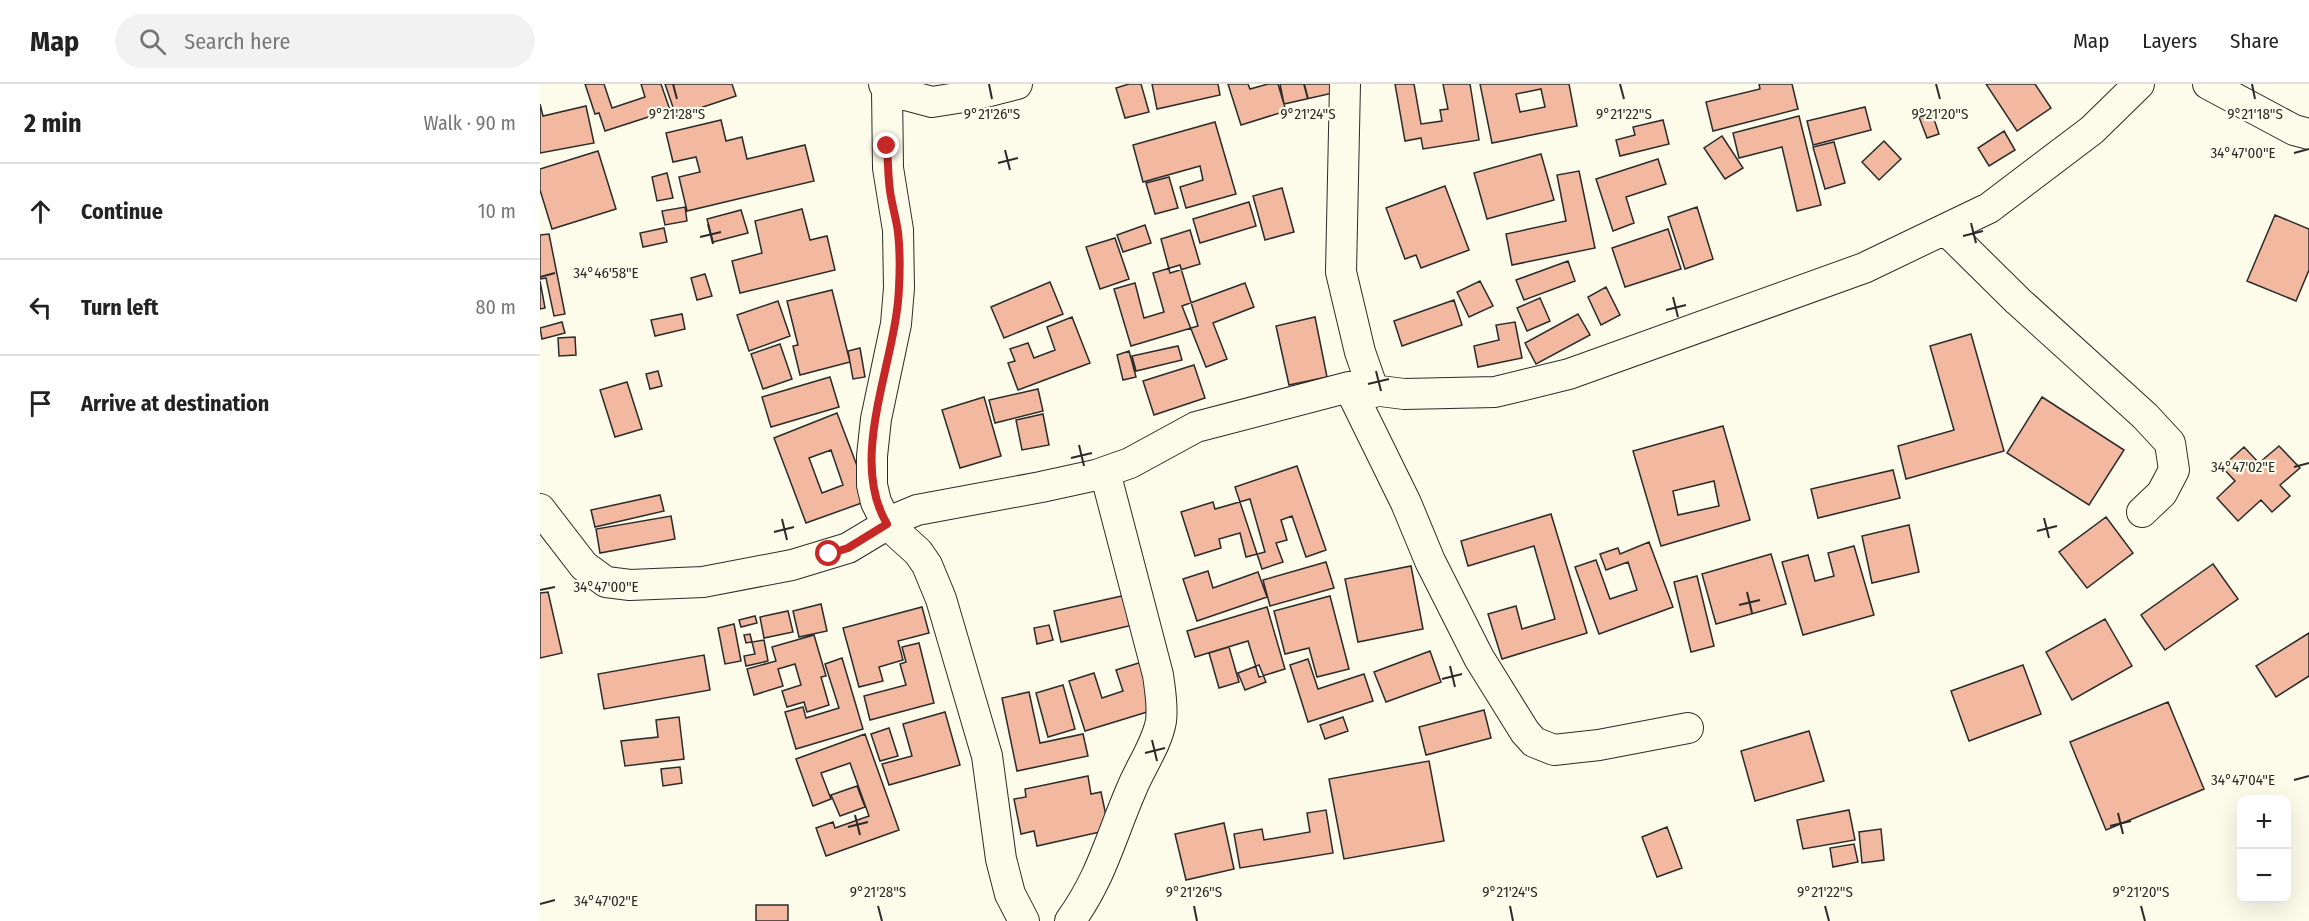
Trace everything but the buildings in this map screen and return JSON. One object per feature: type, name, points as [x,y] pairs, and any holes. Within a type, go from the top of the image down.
[{"type":"street","points":[[1017,84],[970,96],[932,102],[885,87],[888,168],[898,230],[899,288],[896,324],[876,419],[872,475],[876,502],[887,524],[918,552],[927,565],[940,599],[987,756],[1001,859],[1010,894],[1024,921]]},
{"type":"street","points":[[1345,84],[1341,272],[1360,352],[1361,390],[1430,561],[1479,658],[1524,732],[1534,742],[1554,750],[1599,745],[1688,728]]},
{"type":"street","points":[[540,509],[579,559],[600,579],[613,584],[630,585],[703,582],[792,565],[848,548],[906,514],[940,505],[1041,487],[1106,472],[1130,463],[1196,427],[1361,390],[1404,394],[1495,392],[1569,374],[1864,268],[1989,207],[2092,130],[2139,84]]},
{"type":"street","points":[[2208,84],[2295,130],[2309,134]]},
{"type":"street","points":[[1944,229],[2018,301],[2145,416],[2170,444],[2174,470],[2162,493],[2142,513]]},
{"type":"street","points":[[1070,921],[1101,870],[1131,788],[1161,722],[1162,702],[1158,675],[1106,472]]},
{"type":"route","points":[[829,554],[848,548],[887,524],[876,502],[872,485],[876,419],[896,324],[899,288],[898,230],[890,191],[887,146]]}]
